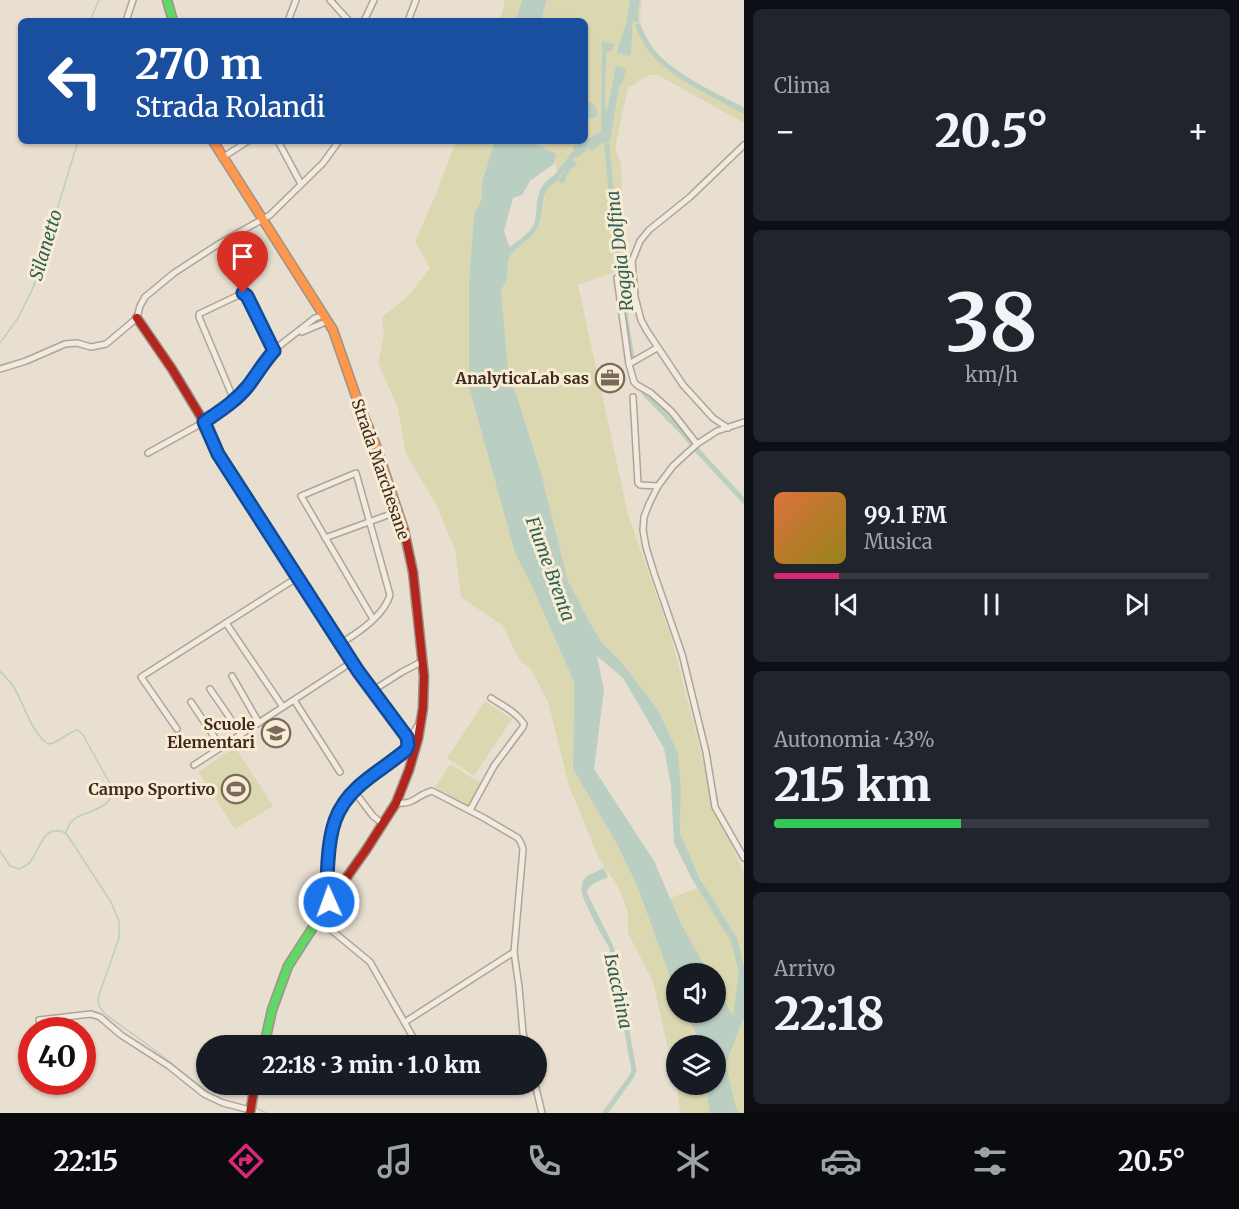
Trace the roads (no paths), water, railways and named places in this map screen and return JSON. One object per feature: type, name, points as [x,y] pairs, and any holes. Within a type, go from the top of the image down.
[{"type":"main road","points":[[167,0],[172,18]]},
{"type":"main road","name":"Strada Marchesane","points":[[215,144],[333,330],[399,511],[408,545],[424,676],[418,739],[410,770],[396,803],[288,966],[272,1010],[266,1035]]},
{"type":"main road","points":[[138,318],[204,422],[218,454],[352,662],[407,737],[406,750],[354,791],[337,814],[331,830],[327,871],[329,902]]},
{"type":"main road","points":[[250,1111],[253,1095]]},
{"type":"street","points":[[127,18],[133,0]]},
{"type":"street","points":[[289,18],[296,0]]},
{"type":"street","points":[[330,0],[347,18]]},
{"type":"street","points":[[365,18],[374,0]]},
{"type":"street","points":[[409,18],[416,0]]},
{"type":"street","points":[[222,158],[243,144]]},
{"type":"street","points":[[280,144],[301,184]]},
{"type":"street","points":[[0,369],[26,361],[65,344],[77,343],[91,347],[106,344],[138,318],[140,306],[145,297],[174,273],[216,245],[273,212],[323,163],[337,144]]},
{"type":"street","points":[[720,430],[657,348],[641,320],[634,297],[632,261],[640,241],[649,230],[690,197],[744,145]]},
{"type":"street","points":[[617,278],[629,364],[634,382],[651,393],[672,412],[694,446]]},
{"type":"street","points":[[234,400],[199,314],[245,294],[274,351]]},
{"type":"street","points":[[311,322],[316,302]]},
{"type":"street","points":[[147,453],[204,422],[234,400],[249,385],[264,362],[290,337],[318,316],[327,320]]},
{"type":"street","points":[[290,337],[327,320]]},
{"type":"street","points":[[629,364],[657,348]]},
{"type":"street","points":[[633,397],[638,483],[644,486],[658,486]]},
{"type":"street","points":[[713,418],[728,428]]},
{"type":"street","points":[[744,423],[720,430],[694,446],[674,466],[658,486],[644,517],[643,530],[646,547],[682,654],[706,752],[715,807],[744,858]]},
{"type":"street","points":[[340,643],[357,633],[373,619],[388,604],[390,595],[356,473],[301,496],[373,619]]},
{"type":"street","points":[[325,538],[399,511]]},
{"type":"street","points":[[177,729],[141,677],[298,577]]},
{"type":"street","points":[[226,623],[283,707]]},
{"type":"street","points":[[372,691],[423,661]]},
{"type":"street","points":[[194,765],[352,662]]},
{"type":"street","points":[[232,676],[259,723]]},
{"type":"street","points":[[210,689],[241,734]]},
{"type":"street","points":[[470,810],[494,766],[524,724],[508,709],[491,698]]},
{"type":"street","points":[[294,700],[340,772]]},
{"type":"street","points":[[191,702],[221,747]]},
{"type":"street","points":[[408,741],[421,718]]},
{"type":"street","points":[[354,791],[382,824]]},
{"type":"street","points":[[396,803],[409,804],[432,791],[470,810],[518,838],[522,843],[514,952],[523,1035]]},
{"type":"street","points":[[318,919],[370,962],[412,1035]]},
{"type":"street","points":[[405,1023],[514,952]]},
{"type":"street","points":[[65,1017],[91,1014],[100,1017],[121,1035],[169,1066],[204,1094],[222,1103],[250,1111]]},
{"type":"street","points":[[538,1095],[542,1113]]},
{"type":"water","points":[[522,0],[547,0],[542,18],[517,18]]},
{"type":"water","points":[[630,0],[640,0],[638,22],[634,22],[633,19],[630,56],[617,53],[626,25]]},
{"type":"water","points":[[602,42],[614,44],[612,50],[606,53],[605,103],[607,112],[616,66],[626,68],[619,87],[610,141],[602,143],[592,151],[589,148],[577,158],[573,147],[579,144],[588,144],[588,139],[601,132]]},
{"type":"water","points":[[591,102],[595,105],[597,112],[595,118],[588,117],[588,104]]},
{"type":"water","name":"Fiume Brenta","points":[[494,144],[537,144],[556,154],[554,164],[530,181],[522,195],[513,198],[504,231],[509,246],[511,246],[533,226],[543,185],[558,173],[559,180],[565,171],[565,164],[572,158],[577,164],[569,171],[563,184],[558,181],[547,190],[538,227],[514,251],[509,260],[507,278],[501,291],[508,368],[541,473],[568,581],[602,643],[622,663],[658,710],[678,753],[681,788],[680,833],[700,879],[737,938],[744,967],[744,1020],[742,1020],[726,1065],[726,1035],[697,1035],[691,1023],[726,1023],[726,1004],[733,1016],[739,973],[731,941],[692,879],[674,843],[671,786],[664,748],[623,678],[597,656],[604,690],[594,769],[654,861],[682,926],[703,963],[666,963],[666,965],[638,888],[617,844],[573,769],[574,682],[515,553],[469,387],[469,282],[474,215],[482,198],[482,182]]},
{"type":"water","points":[[604,868],[608,877],[592,885],[587,893],[613,945],[614,956],[595,923],[581,889],[587,876]]},
{"type":"water","points":[[726,1065],[739,1113],[710,1113],[707,1095],[726,1095]]},
{"type":"waterway","name":"Silanetto","points":[[91,18],[99,0]]},
{"type":"waterway","points":[[638,26],[652,51],[671,69],[695,85],[744,111]]},
{"type":"waterway","name":"Silanetto","points":[[0,343],[18,318],[33,288],[77,144]]},
{"type":"waterway","name":"Roggia Dolfina","points":[[607,145],[617,252],[632,358]]},
{"type":"waterway","name":"Isacchina","points":[[553,181],[574,154],[581,150]]},
{"type":"waterway","name":"Roggia Dolfina","points":[[644,393],[744,501]]},
{"type":"waterway","name":"Silanetto","points":[[0,671],[13,686],[32,725],[42,739],[48,744],[78,730],[112,787],[113,795],[107,803],[77,817],[70,823],[66,832]]},
{"type":"waterway","points":[[0,851],[10,866],[19,869],[32,859],[46,835],[58,831],[66,833],[111,902],[119,921],[119,938],[98,998],[99,1006],[105,1014],[196,1082]]},
{"type":"waterway","name":"Isacchina","points":[[605,1113],[634,1070],[612,950]]},
{"type":"waterway","points":[[255,1107],[266,1113]]},
{"type":"place","name":"AnalyticaLab sas","points":[[610,378]]},
{"type":"place","name":"Scuole Elementari","points":[[276,733]]},
{"type":"place","name":"Campo Sportivo","points":[[236,789]]}]
